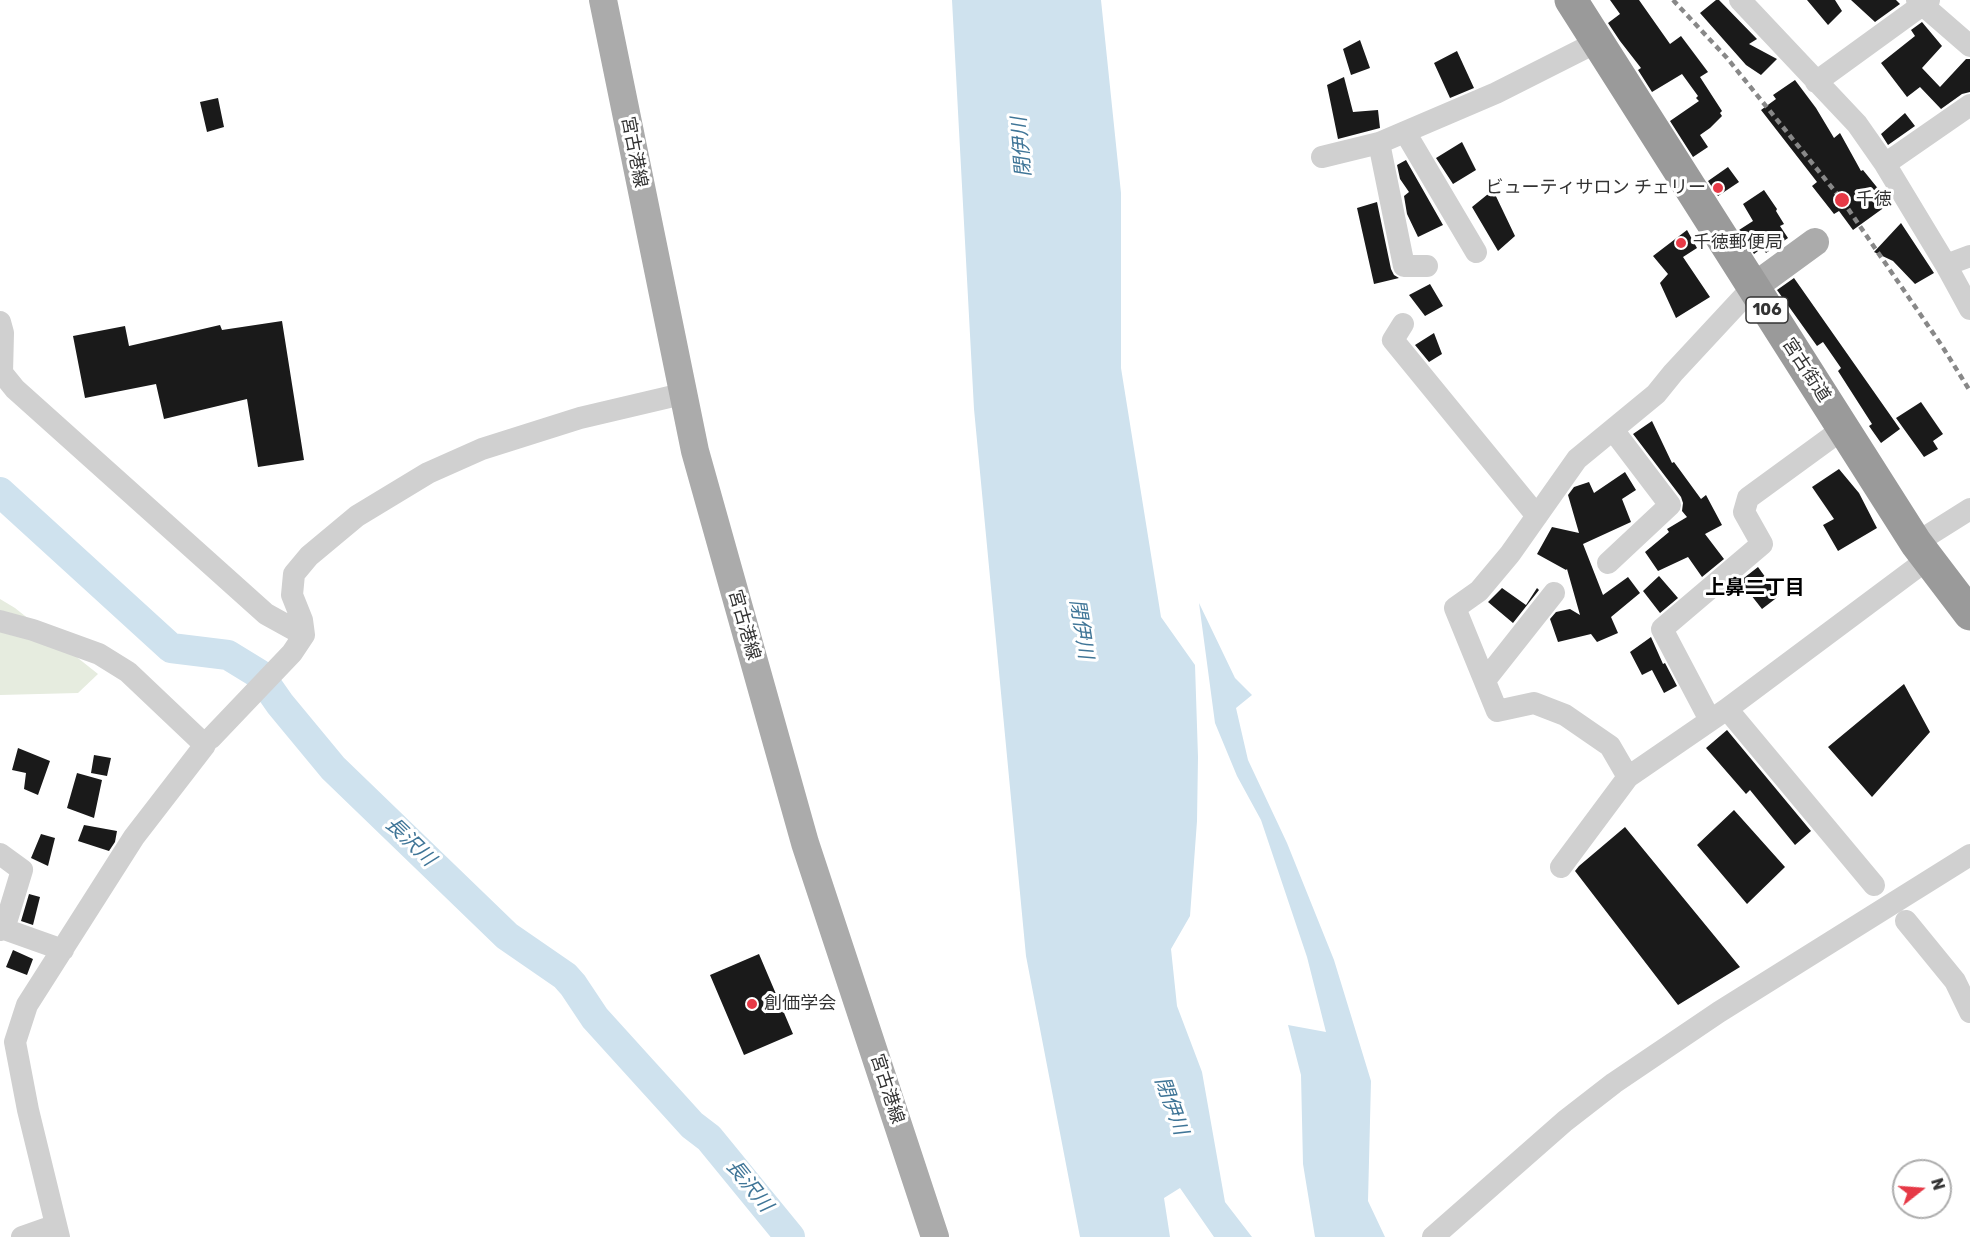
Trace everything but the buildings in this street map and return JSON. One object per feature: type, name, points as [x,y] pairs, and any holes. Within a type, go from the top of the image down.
[{"type":"highway","name":"宮古街道","points":[[1571,0],[1752,288],[1922,551],[1970,614]]},
{"type":"main road","name":"宮古港線","points":[[603,0],[695,451],[805,843],[935,1237]]},
{"type":"main road","points":[[1752,288],[1815,242]]},
{"type":"street","points":[[1740,0],[1857,124],[1885,164],[1970,309]]},
{"type":"street","points":[[1816,82],[1923,2],[1970,46]]},
{"type":"street","points":[[1322,157],[1379,143],[1496,93],[1597,42]]},
{"type":"street","points":[[1885,164],[1970,105]]},
{"type":"street","points":[[1405,132],[1476,252]]},
{"type":"street","points":[[1379,143],[1404,266],[1427,266]]},
{"type":"street","points":[[1946,266],[1970,256]]},
{"type":"street","points":[[1628,777],[1610,746],[1565,715],[1534,704],[1497,711],[1486,679],[1455,608],[1479,591],[1510,554],[1577,459],[1656,394],[1752,288]]},
{"type":"street","points":[[0,322],[3,333],[2,373],[15,389],[298,644]]},
{"type":"street","points":[[1403,324],[1394,340],[1537,516]]},
{"type":"street","points":[[211,738],[298,644],[302,620],[292,595],[294,574],[309,556],[357,516],[428,474],[482,449],[580,418],[682,394]]},
{"type":"street","points":[[1844,428],[1748,498],[1744,512],[1762,544],[1662,629],[1718,715],[1874,885]]},
{"type":"street","points":[[1608,563],[1670,505],[1613,430]]},
{"type":"street","points":[[1561,867],[1628,777],[1718,715],[1922,551],[1970,509]]},
{"type":"street","points":[[1486,679],[1554,594]]},
{"type":"street","points":[[0,621],[33,630],[99,654],[128,672],[205,745],[134,837],[27,1005],[15,1042],[28,1110],[57,1231],[22,1237]]},
{"type":"street","points":[[0,854],[22,870],[2,929],[63,950]]},
{"type":"street","points":[[1432,1237],[1496,1180],[1614,1083],[1719,1012],[1970,855]]},
{"type":"street","points":[[1906,921],[1954,981],[1970,1012]]},
{"type":"shaded area","points":[[0,599],[15,608],[98,674],[78,693],[0,695]]},
{"type":"water","name":"閉伊川","points":[[952,0],[1101,0],[1121,193],[1121,368],[1161,617],[1195,665],[1198,757],[1197,821],[1190,916],[1171,949],[1177,1006],[1202,1072],[1225,1202],[1252,1237],[1214,1237],[1180,1188],[1164,1198],[1170,1237],[1080,1237],[1026,956],[974,409]]},
{"type":"water","points":[[1199,603],[1235,678],[1252,695],[1236,708],[1248,760],[1287,843],[1334,960],[1371,1081],[1368,1201],[1385,1237],[1315,1237],[1303,1164],[1301,1075],[1288,1025],[1326,1032],[1307,957],[1261,820],[1237,776],[1215,723]]},
{"type":"waterway","name":"長沢川","points":[[0,492],[171,648],[228,655],[259,674],[280,704],[333,768],[507,936],[565,976],[595,1018],[692,1125],[709,1138],[790,1237]]},
{"type":"railway","points":[[1673,0],[1727,58],[1842,200],[1970,391]]},
{"type":"place","name":"ビューティサロン チェリー","points":[[1718,188]]},
{"type":"place","name":"千徳","points":[[1842,200]]},
{"type":"place","name":"千徳郵便局","points":[[1681,243]]},
{"type":"place","name":"創価学会","points":[[752,1004]]},
{"type":"district","name":"上鼻二丁目","points":[[1755,588]]}]
